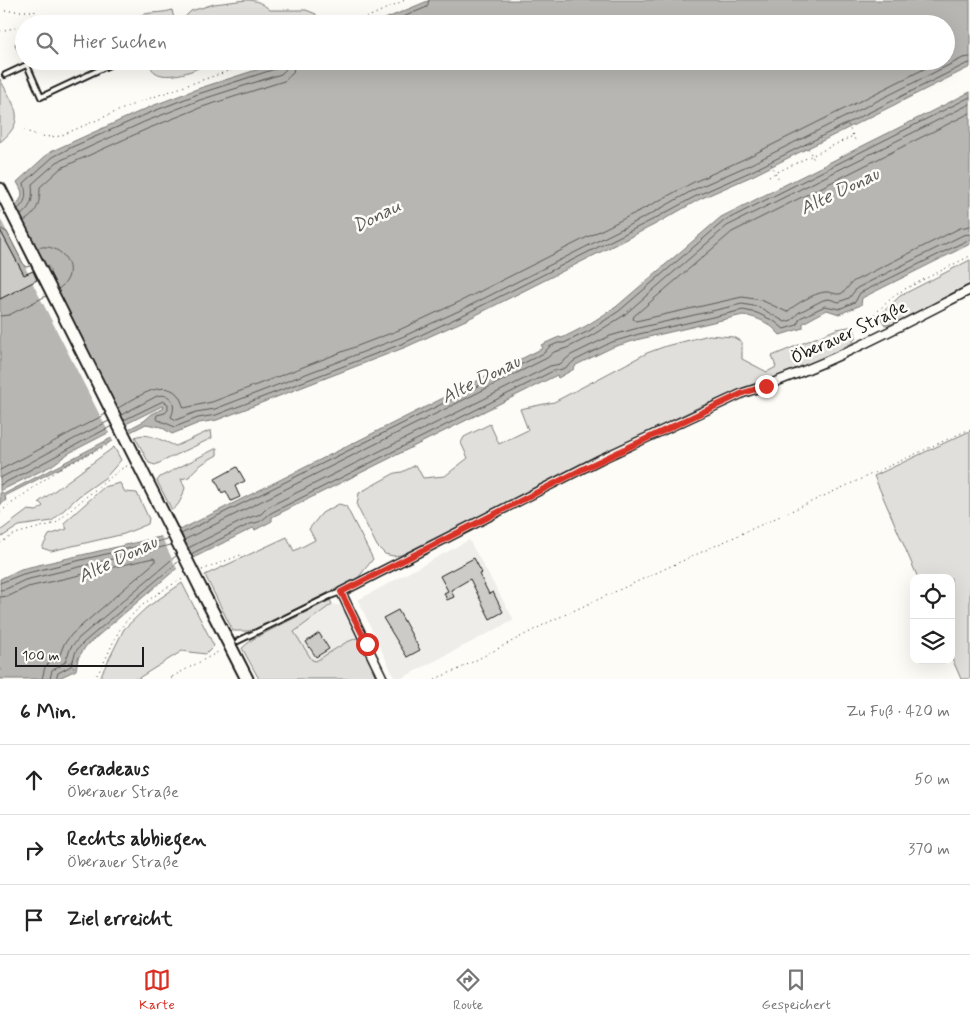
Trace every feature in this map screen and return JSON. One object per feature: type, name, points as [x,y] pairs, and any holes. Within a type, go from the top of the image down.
[{"type":"main road","points":[[0,189],[247,679]]},
{"type":"street","name":"Öberauer Straße","points":[[341,592],[610,455],[743,393],[766,386],[849,352],[970,290]]},
{"type":"street","points":[[341,592],[383,679]]},
{"type":"lane","points":[[5,75],[15,70]]},
{"type":"lane","points":[[30,70],[41,96],[98,70]]},
{"type":"lane","points":[[230,644],[341,592]]},
{"type":"path","points":[[372,15],[405,0]]},
{"type":"path","points":[[0,11],[35,11],[34,15]]},
{"type":"path","points":[[0,31],[15,28]]},
{"type":"path","points":[[24,130],[49,138],[60,136],[139,102],[231,70]]},
{"type":"path","points":[[848,125],[855,140]]},
{"type":"path","points":[[770,176],[853,136]]},
{"type":"path","points":[[806,144],[814,160]]},
{"type":"path","points":[[771,164],[778,178]]},
{"type":"path","points":[[866,321],[894,296],[905,289],[970,256]]},
{"type":"path","points":[[435,679],[459,669],[566,614],[970,429]]},
{"type":"path","points":[[0,512],[59,469],[110,444]]},
{"type":"path","points":[[0,543],[15,534],[56,523],[120,469],[128,465]]},
{"type":"path","points":[[201,571],[244,554]]},
{"type":"path","points":[[94,679],[106,661],[120,629],[127,621],[162,592],[188,577]]},
{"type":"path","points":[[169,678],[230,644]]},
{"type":"path","points":[[55,669],[76,659]]},
{"type":"path","points":[[71,662],[75,670]]},
{"type":"path","points":[[169,678],[176,679]]},
{"type":"shaded area","points":[[246,0],[259,2],[270,10],[306,10],[316,14],[187,15],[191,11],[214,4]]},
{"type":"shaded area","points":[[172,10],[173,15],[142,15],[144,14]]},
{"type":"shaded area","points":[[193,70],[174,75],[160,75],[154,71]]},
{"type":"shaded area","points":[[0,79],[13,104],[16,119],[9,134],[0,142]]},
{"type":"shaded area","points":[[970,260],[970,284],[893,324],[885,325],[879,316],[900,296]]},
{"type":"shaded area","points":[[854,326],[856,337],[852,343],[830,355],[699,407],[401,555],[385,554],[377,546],[357,506],[359,493],[395,473],[402,472],[416,465],[423,478],[445,476],[468,458],[461,443],[464,437],[490,424],[499,444],[528,430],[520,409],[554,402],[647,353],[666,346],[709,335],[733,337],[742,342],[742,359],[767,372],[776,367],[772,356],[837,329]]},
{"type":"shaded area","points":[[211,430],[212,438],[155,465],[149,463],[135,437],[150,436],[176,446]]},
{"type":"shaded area","points":[[970,431],[970,679],[961,679],[954,664],[955,574],[916,574],[874,476]]},
{"type":"shaded area","points":[[114,447],[121,460],[106,477],[79,496],[52,521],[19,526],[0,538],[0,531],[28,510],[37,511],[43,506],[39,502]]},
{"type":"shaded area","points":[[217,448],[217,455],[198,467],[189,477],[181,479],[185,488],[182,498],[172,510],[157,481],[160,477]]},
{"type":"shaded area","points":[[120,483],[125,492],[137,493],[149,519],[148,524],[124,534],[51,551],[42,548],[49,535],[67,529],[64,523],[104,487]]},
{"type":"shaded area","points":[[339,504],[346,506],[373,559],[358,578],[251,631],[233,631],[205,575],[287,537],[294,551],[315,540],[309,529],[322,513]]},
{"type":"shaded area","points":[[469,540],[514,620],[400,679],[395,679],[358,600]]},
{"type":"shaded area","points":[[182,583],[214,646],[206,654],[182,651],[137,679],[99,679],[124,629],[146,608]]},
{"type":"shaded area","points":[[330,600],[332,604],[294,632],[312,660],[316,661],[345,643],[359,637],[378,674],[377,679],[259,679],[242,648],[253,639]]},
{"type":"shaded area","points":[[332,604],[342,606],[345,609],[359,637],[345,643],[316,662],[312,660],[294,632]]},
{"type":"water","name":"Donau","points":[[430,0],[970,0],[970,67],[752,176],[700,199],[654,225],[468,319],[406,347],[217,420],[199,423],[172,434],[161,427],[146,424],[5,496],[6,500],[0,505],[0,493],[4,494],[144,421],[152,414],[164,408],[162,406],[102,436],[69,453],[51,466],[0,491],[0,299],[51,271],[45,265],[24,275],[0,230],[0,212],[20,201],[22,193],[17,182],[50,152],[152,106],[256,70],[955,70],[955,15],[394,15]]},
{"type":"water","name":"Alte Donau","points":[[970,92],[970,244],[862,298],[861,305],[839,314],[827,310],[803,323],[803,328],[780,335],[764,322],[743,315],[613,347],[576,365],[574,369],[558,378],[557,375],[272,517],[272,521],[255,530],[253,528],[191,559],[176,569],[86,646],[78,658],[76,670],[57,679],[0,679],[0,579],[21,569],[160,537],[182,529],[543,348],[541,345],[559,337],[562,338],[586,326],[616,307],[721,217]]},
{"type":"pier","points":[[16,204],[132,434],[114,443],[31,280],[48,270],[45,267],[29,275],[0,218],[0,212]]},
{"type":"pier","points":[[178,527],[195,560],[178,571],[160,534]]},
{"type":"building","points":[[0,230],[24,275],[33,271],[37,280],[0,299]]},
{"type":"building","points":[[237,467],[245,481],[235,486],[240,497],[231,501],[226,491],[222,493],[215,479]]},
{"type":"building","points":[[474,558],[482,573],[479,574],[489,594],[493,592],[503,612],[490,619],[470,579],[451,590],[454,597],[447,600],[444,593],[448,591],[440,576]]},
{"type":"building","points":[[398,610],[420,650],[407,657],[383,618]]},
{"type":"building","points":[[319,633],[329,649],[316,657],[306,642]]},
{"type":"route","points":[[367,644],[341,592],[602,460],[743,393],[766,386]]}]
